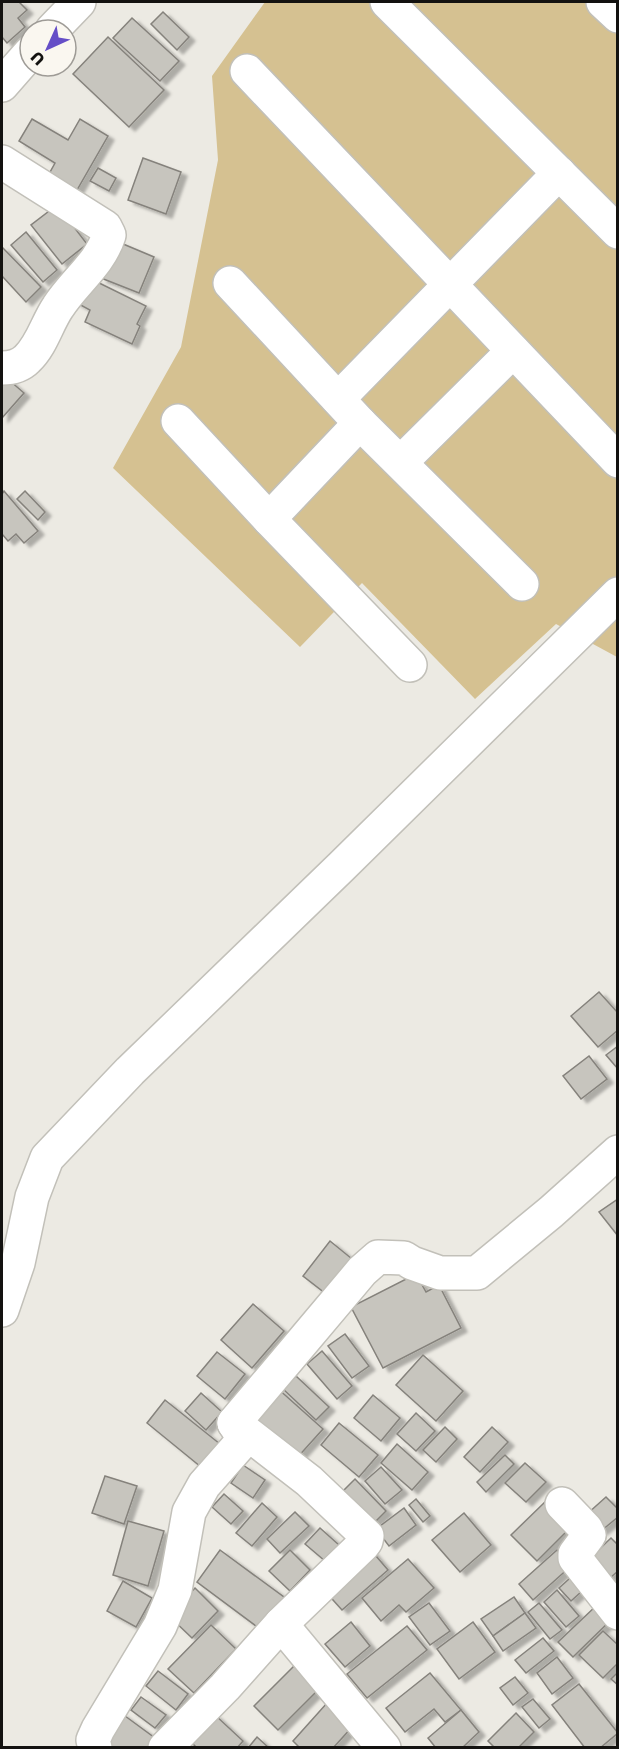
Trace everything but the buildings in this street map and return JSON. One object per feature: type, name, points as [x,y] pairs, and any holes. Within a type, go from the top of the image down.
[{"type":"street","points":[[63,18],[79,2]]},
{"type":"street","points":[[387,2],[618,232]]},
{"type":"street","points":[[603,2],[618,16]]},
{"type":"street","points":[[2,86],[18,67]]},
{"type":"street","points":[[247,71],[618,461]]},
{"type":"street","points":[[2,162],[105,227],[109,235],[105,249],[58,306],[29,357],[10,368],[2,368]]},
{"type":"street","points":[[338,399],[559,173]]},
{"type":"street","points":[[230,283],[360,423],[522,584]]},
{"type":"street","points":[[401,462],[513,351]]},
{"type":"street","points":[[178,421],[410,665]]},
{"type":"street","points":[[269,519],[360,423]]},
{"type":"street","points":[[2,1310],[18,1263],[32,1197],[47,1158],[130,1071],[618,594]]},
{"type":"street","points":[[234,1423],[362,1271],[378,1257],[404,1258],[440,1273],[477,1273],[551,1212],[618,1152]]},
{"type":"street","points":[[165,1748],[236,1675],[281,1624],[363,1545],[367,1536],[309,1481],[234,1423]]},
{"type":"street","points":[[95,1748],[93,1740],[98,1729],[160,1626],[175,1590],[189,1512],[204,1485],[241,1443],[243,1437],[234,1423]]},
{"type":"street","points":[[562,1504],[586,1529],[589,1536],[575,1554],[575,1558],[618,1613]]},
{"type":"street","points":[[281,1624],[384,1748]]},
{"type":"shaded area","points":[[265,2],[617,2],[617,657],[556,624],[475,699],[362,583],[300,647],[113,468],[181,347],[218,160],[212,76]]}]
